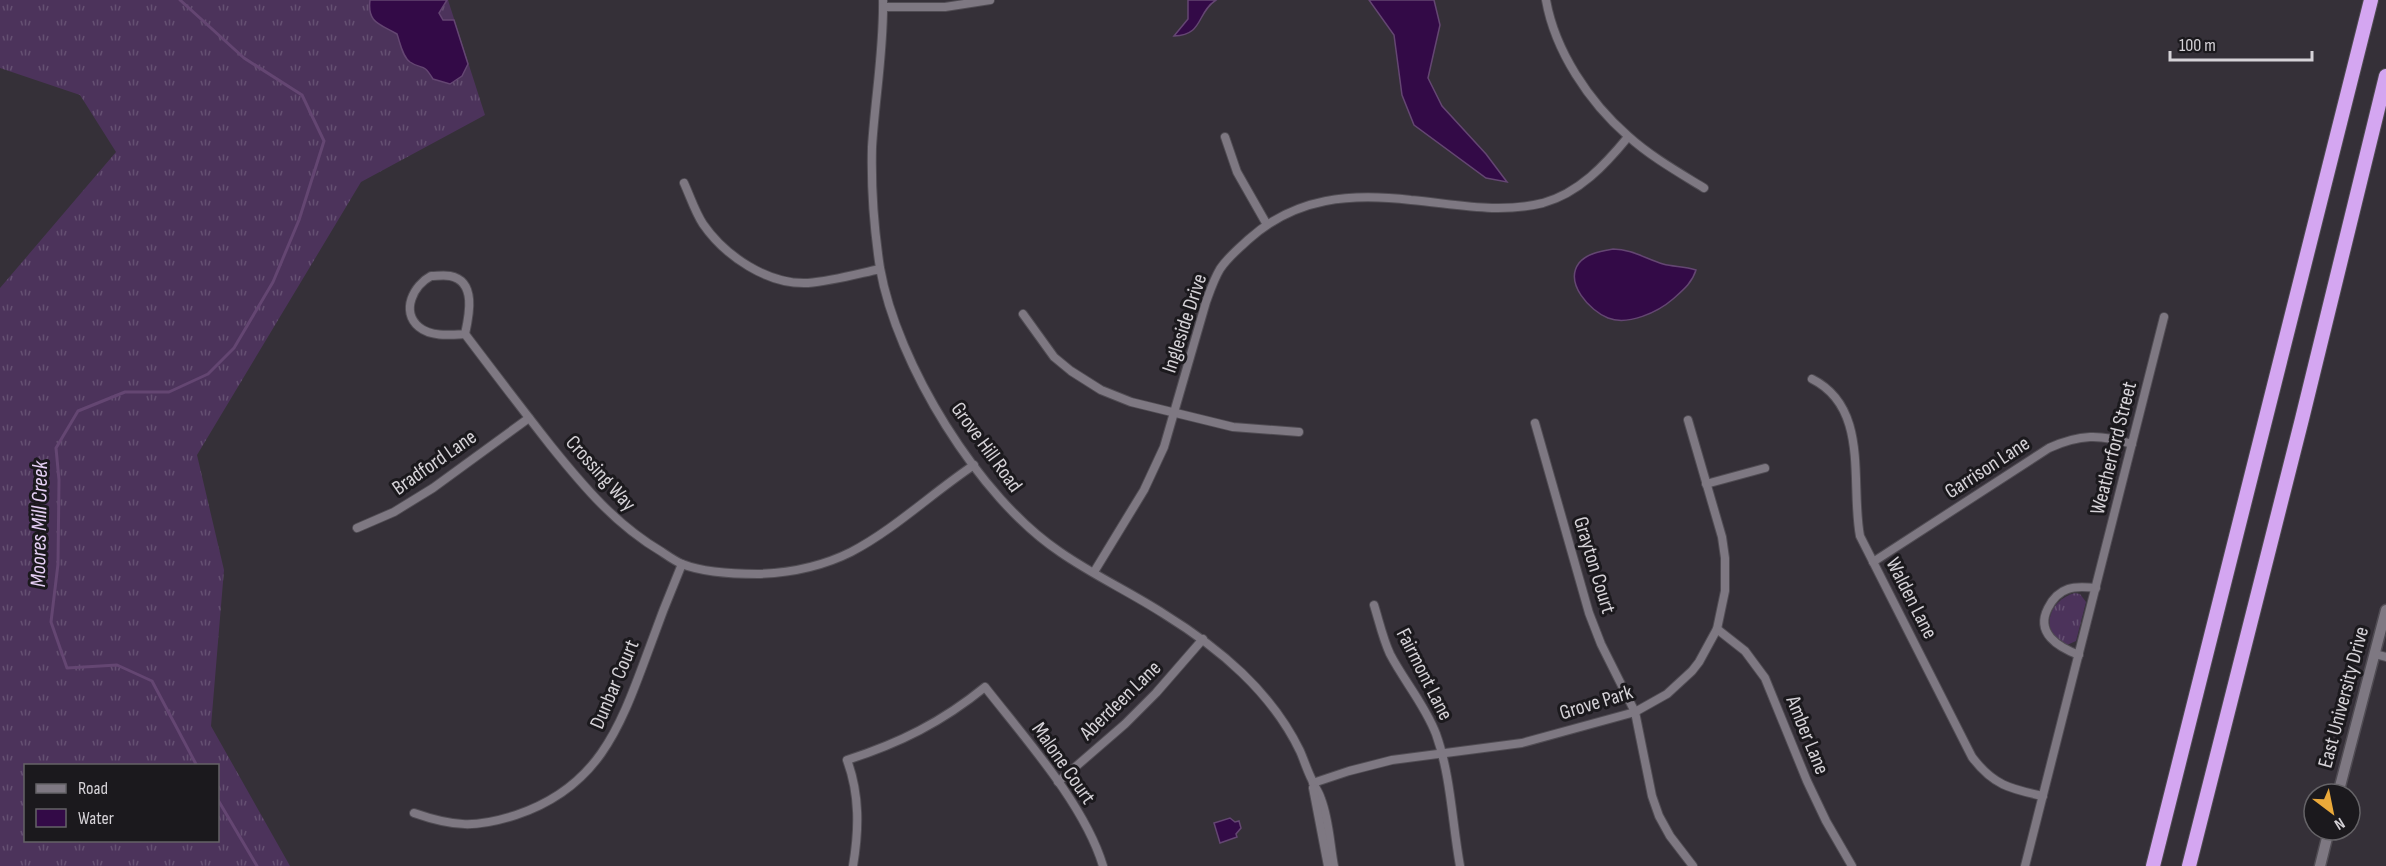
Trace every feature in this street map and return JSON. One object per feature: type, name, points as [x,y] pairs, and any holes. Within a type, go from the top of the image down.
[{"type":"highway","points":[[2153,866],[2371,0]]},
{"type":"highway","points":[[2189,866],[2386,76]]},
{"type":"main road","name":"East University Drive","points":[[2342,782],[2380,656],[2386,610]]},
{"type":"main road","points":[[2320,866],[2326,842]]},
{"type":"street","points":[[883,3],[945,7],[990,0]]},
{"type":"street","points":[[1546,0],[1561,45],[1572,66],[1604,112],[1628,137],[1704,188]]},
{"type":"street","name":"Grove Hill Road","points":[[883,3],[872,149],[873,193],[880,269],[896,322],[914,365],[939,414],[1000,498],[1033,530],[1059,552],[1203,639],[1259,690],[1299,750],[1322,800],[1334,866]]},
{"type":"street","points":[[1225,137],[1237,172],[1266,223]]},
{"type":"street","name":"Ingleside Drive","points":[[1094,572],[1144,490],[1164,447],[1214,279],[1226,261],[1266,223],[1312,204],[1345,197],[1366,196],[1500,209],[1544,202],[1565,194],[1584,182],[1611,158],[1628,137]]},
{"type":"street","points":[[684,183],[703,224],[727,250],[755,269],[774,277],[808,283],[880,269]]},
{"type":"street","points":[[431,276],[452,276],[461,282],[468,291],[470,301],[465,334],[439,335],[419,327],[410,309],[411,298],[422,281],[431,276]]},
{"type":"street","points":[[1023,314],[1046,348],[1071,371],[1101,390],[1174,413],[1247,430],[1299,432]]},
{"type":"street","name":"Weatherford Street","points":[[2025,866],[2164,317]]},
{"type":"street","name":"Crossing Way","points":[[465,334],[529,418],[608,513],[634,534],[682,564],[731,573],[773,574],[828,561],[879,535],[974,465]]},
{"type":"street","name":"Walden Lane","points":[[1812,379],[1823,384],[1834,394],[1846,412],[1852,430],[1860,536],[1972,757],[1981,769],[2005,787],[2043,796]]},
{"type":"street","name":"Bradford Lane","points":[[357,528],[394,512],[433,488],[529,418]]},
{"type":"street","name":"Grove Park","points":[[1313,783],[1392,760],[1522,743],[1635,712],[1667,694],[1692,671],[1717,629],[1725,591],[1725,558],[1722,537],[1688,420]]},
{"type":"street","name":"Grayton Court","points":[[1535,423],[1589,613],[1601,644],[1635,712],[1659,816],[1670,836],[1693,866]]},
{"type":"street","name":"Garrison Lane","points":[[1873,562],[2049,448],[2077,438],[2094,436],[2110,437],[2132,444]]},
{"type":"street","points":[[1706,484],[1765,468]]},
{"type":"street","name":"Dunbar Court","points":[[414,813],[452,825],[499,820],[533,809],[554,798],[580,777],[603,752],[625,713],[682,564]]},
{"type":"street","points":[[2079,655],[2057,645],[2044,627],[2044,615],[2058,594],[2069,588],[2096,588]]},
{"type":"street","name":"Fairmont Lane","points":[[1374,605],[1391,655],[1427,714],[1442,753],[1460,866]]},
{"type":"street","name":"Amber Lane","points":[[1717,629],[1745,651],[1765,678],[1807,781],[1826,821],[1852,866]]},
{"type":"street","name":"Aberdeen Lane","points":[[1058,782],[1125,724],[1156,693],[1203,639]]},
{"type":"street","name":"Malone Court","points":[[853,866],[857,814],[856,782],[847,760],[886,747],[930,727],[985,687],[1058,782],[1080,817],[1103,866]]},
{"type":"street","name":"Grove Hill Road","points":[[1313,783],[1314,800],[1328,866]]},
{"type":"green space","points":[[0,0],[448,0],[485,115],[361,182],[197,455],[224,570],[211,726],[290,866],[0,866],[0,288],[116,152],[80,95],[0,68]]},
{"type":"green space","points":[[2075,593],[2080,594],[2086,602],[2076,641],[2067,645],[2052,633],[2050,617],[2058,602]]},
{"type":"water","points":[[370,0],[447,0],[439,13],[443,20],[454,20],[468,64],[462,76],[450,84],[433,79],[424,68],[410,62],[403,53],[397,34],[380,25],[373,18]]},
{"type":"water","points":[[1188,0],[1216,0],[1205,11],[1195,28],[1184,35],[1174,36],[1188,19]]},
{"type":"water","points":[[1369,0],[1434,0],[1440,25],[1428,78],[1442,106],[1486,154],[1507,182],[1486,178],[1414,125],[1402,95],[1394,35]]},
{"type":"water","points":[[1613,249],[1633,252],[1663,264],[1696,270],[1684,289],[1659,309],[1633,319],[1608,318],[1594,309],[1581,295],[1575,279],[1575,271],[1586,257]]},
{"type":"water","points":[[1230,818],[1235,822],[1239,821],[1241,828],[1236,834],[1237,837],[1220,843],[1214,823]]},
{"type":"waterway","name":"Moores Mill Creek","points":[[180,0],[244,58],[302,95],[324,141],[299,220],[273,282],[234,348],[208,374],[169,392],[125,392],[78,411],[56,448],[59,480],[58,564],[51,622],[67,668],[117,665],[152,681],[196,764]]},
{"type":"waterway","name":"Moores Mill Creek","points":[[219,802],[257,866]]}]
